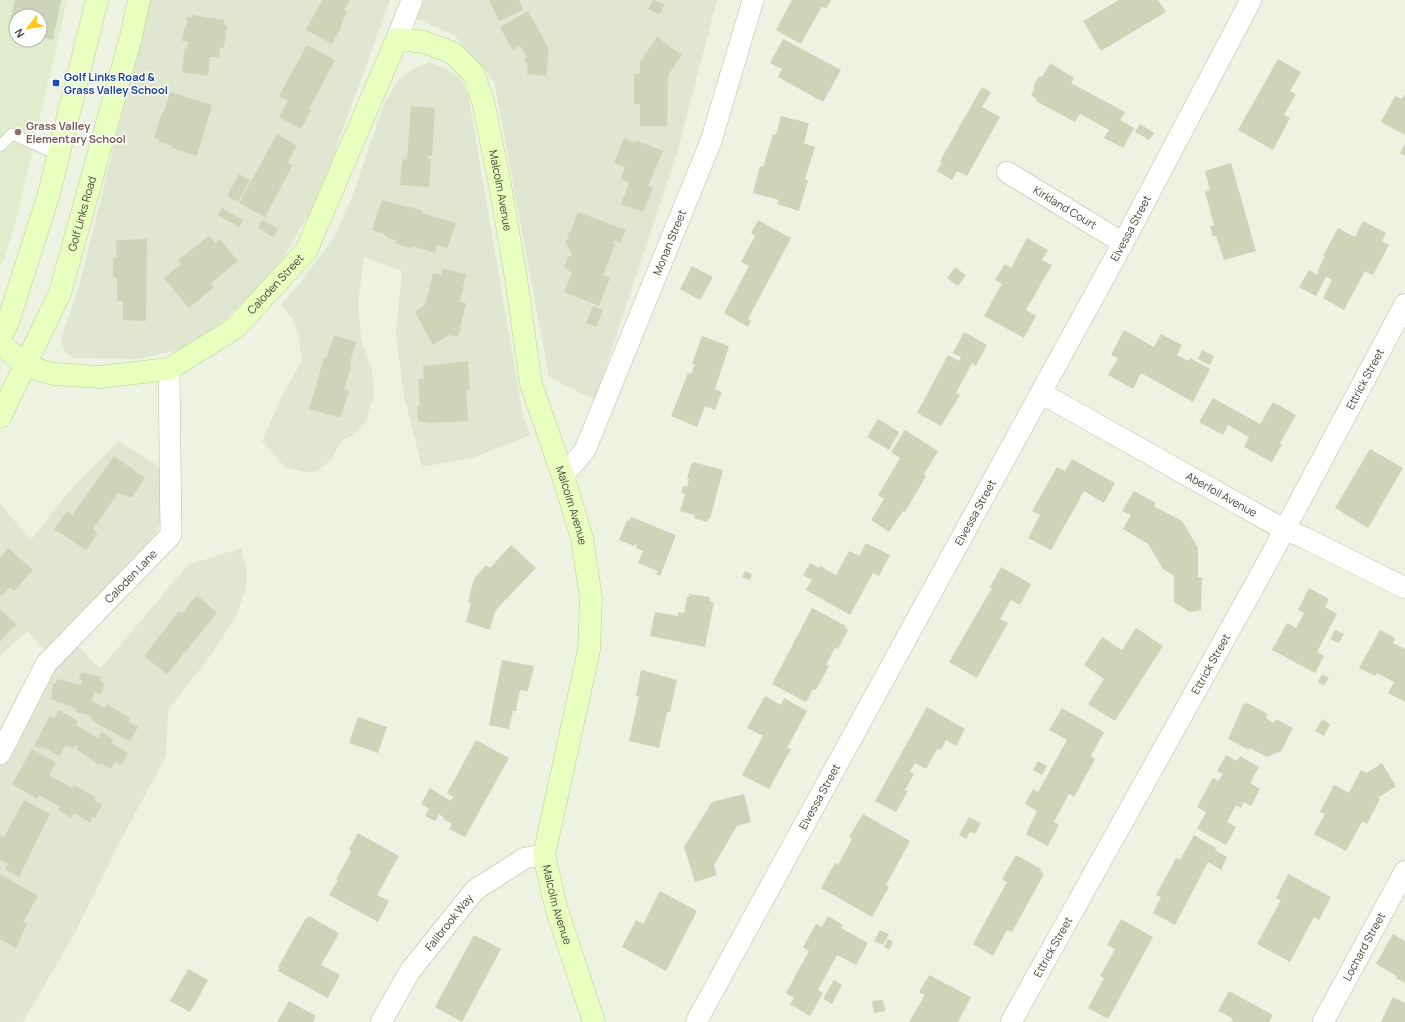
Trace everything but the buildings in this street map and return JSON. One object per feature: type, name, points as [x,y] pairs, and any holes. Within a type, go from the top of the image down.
[{"type":"street","points":[[0,338],[8,322],[46,204],[97,0]]},
{"type":"street","name":"Golf Links Road","points":[[0,417],[60,293],[131,37],[139,0]]},
{"type":"street","name":"Caloden Street","points":[[0,343],[26,366],[53,374],[100,376],[169,369],[234,329],[306,251],[397,39],[412,0]]},
{"type":"street","name":"Monan Street","points":[[563,476],[585,450],[712,141],[753,0]]},
{"type":"street","name":"Elvessa Street","points":[[696,1022],[1123,243],[1251,0]]},
{"type":"street","name":"Malcolm Avenue","points":[[397,39],[424,42],[453,53],[472,73],[482,100],[500,185],[516,278],[531,384],[563,476],[582,538],[590,591],[589,650],[544,855],[556,907],[594,1022]]},
{"type":"street","name":"Kirkland Court","points":[[1006,172],[1123,243]]},
{"type":"street","name":"Ettrick Street","points":[[1011,1022],[1258,579],[1405,304]]},
{"type":"street","name":"Caloden Lane","points":[[0,754],[46,664],[171,535],[169,369]]},
{"type":"street","name":"Aberfoil Avenue","points":[[1041,392],[1284,529],[1405,588]]},
{"type":"street","name":"Fallbrook Way","points":[[381,1022],[410,971],[475,890],[525,858],[544,855]]},
{"type":"street","name":"Lochard Street","points":[[1323,1022],[1405,871]]},
{"type":"lane","points":[[0,146],[12,134],[59,155]]},
{"type":"shaded area","name":"Grass Valley Elementary School","points":[[0,0],[67,0],[15,224],[4,259],[0,266]]},
{"type":"shaded area","points":[[150,0],[390,0],[317,201],[276,269],[221,324],[178,350],[136,359],[74,358],[64,351],[61,338],[79,287]]},
{"type":"shaded area","points":[[412,0],[717,0],[679,146],[595,400],[549,377],[494,81],[454,35],[415,18]]},
{"type":"shaded area","points":[[430,62],[447,69],[459,77],[468,94],[523,416],[530,435],[472,458],[422,467],[404,396],[396,335],[402,271],[364,257],[358,302],[361,339],[372,371],[374,395],[366,422],[353,435],[341,441],[332,459],[315,472],[303,472],[285,467],[262,441],[283,394],[302,361],[298,334],[293,319],[281,304],[297,287],[335,236],[354,192],[384,103],[400,78],[415,68]]},
{"type":"shaded area","points":[[118,441],[162,468],[164,516],[156,532],[139,554],[66,634],[100,669],[188,565],[241,548],[247,570],[246,589],[235,618],[211,655],[168,710],[166,756],[118,845],[76,931],[23,1022],[0,1022],[0,738],[47,652],[27,631],[0,656],[0,504],[31,540],[65,496]]},
{"type":"place","name":"Golf Links Road & Grass Valley School","points":[[56,83]]},
{"type":"place","name":"Grass Valley Elementary School","points":[[18,132]]}]
